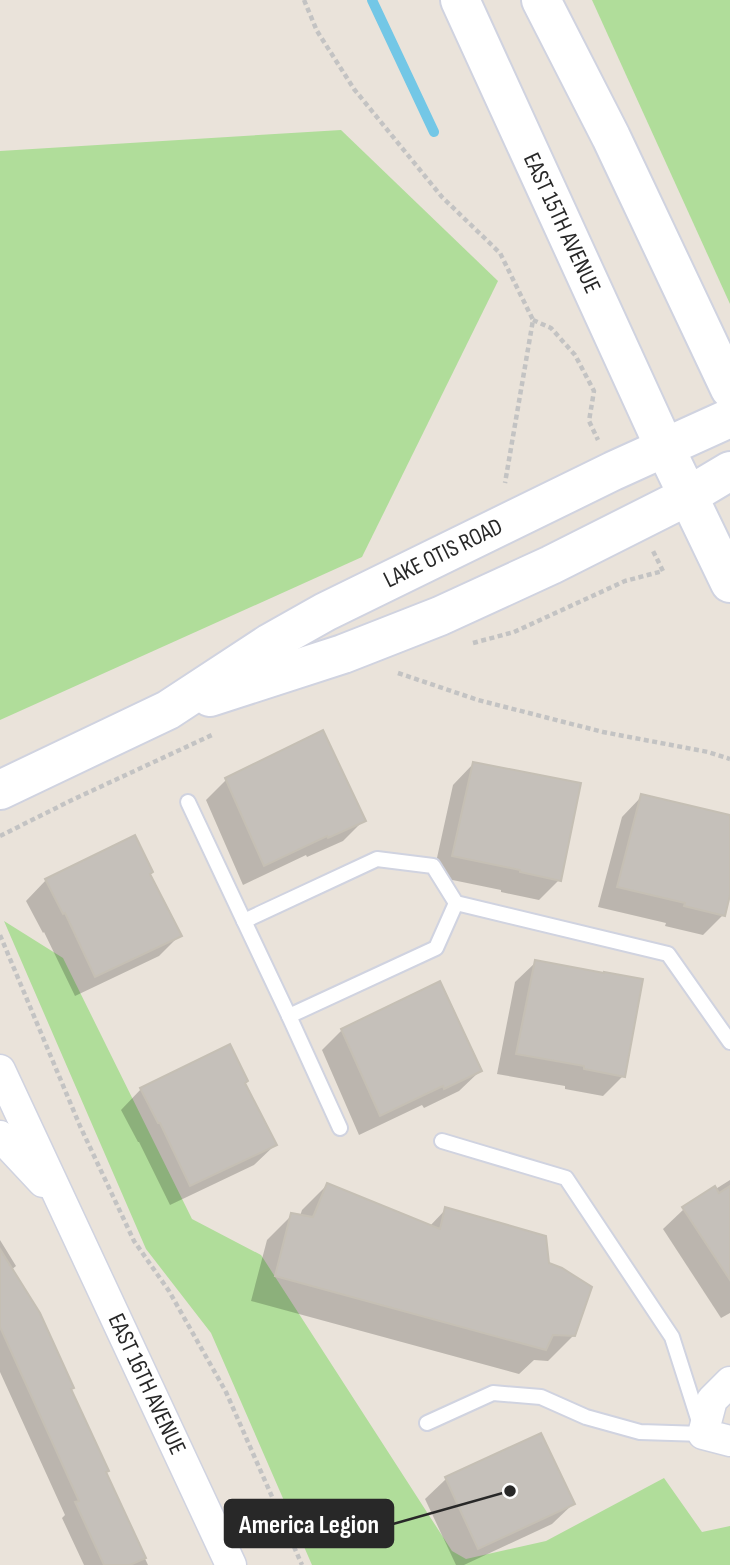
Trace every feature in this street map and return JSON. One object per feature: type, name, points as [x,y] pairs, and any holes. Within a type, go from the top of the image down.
[{"type":"main road","name":"EAST 15TH AVENUE","points":[[460,0],[664,446],[730,583]]},
{"type":"main road","points":[[541,0],[611,137],[730,389]]},
{"type":"main road","name":"LAKE OTIS ROAD","points":[[168,710],[270,643],[325,611],[664,446],[730,418]]},
{"type":"main road","name":"LAKE OTIS ROAD","points":[[0,790],[168,710],[343,654],[440,616],[551,565],[688,496],[730,471]]},
{"type":"street","name":"EAST 16TH AVENUE","points":[[0,1070],[231,1565]]},
{"type":"street","name":"EAST 16TH AVENUE","points":[[0,1136],[63,1202]]},
{"type":"street","points":[[716,1437],[712,1400],[730,1382]]},
{"type":"lane","points":[[188,803],[340,1128]]},
{"type":"lane","points":[[244,921],[377,859],[433,866],[456,903],[668,954],[730,1042]]},
{"type":"lane","points":[[289,1016],[436,948],[456,903]]},
{"type":"lane","points":[[427,1423],[493,1393],[541,1397],[586,1418],[640,1432],[716,1437],[672,1337],[566,1178],[442,1141]]},
{"type":"path","points":[[304,0],[317,31],[354,89],[442,197],[500,253],[533,320],[505,483]]},
{"type":"path","points":[[533,320],[551,328],[575,355],[594,391],[589,421]]},
{"type":"path","points":[[387,669],[478,701],[603,732],[708,752],[730,759]]},
{"type":"path","points":[[0,935],[80,1126],[134,1241],[169,1291],[226,1392],[302,1565]]},
{"type":"green space","points":[[592,0],[730,0],[730,304]]},
{"type":"green space","points":[[341,130],[498,281],[362,557],[0,720],[0,151]]},
{"type":"green space","points":[[4,921],[63,958],[192,1219],[261,1255],[452,1551],[466,1559],[546,1541],[664,1478],[702,1532],[730,1526],[730,1565],[312,1565],[211,1333],[146,1249]]},
{"type":"building","points":[[323,730],[366,821],[264,866],[225,778]]},
{"type":"building","points":[[473,762],[581,783],[561,881],[452,856]]},
{"type":"building","points":[[641,794],[730,815],[730,895],[725,916],[684,906],[685,903],[617,887]]},
{"type":"building","points":[[135,835],[153,872],[150,874],[182,936],[95,977],[65,913],[63,914],[45,879]]},
{"type":"building","points":[[535,960],[643,979],[625,1077],[584,1069],[584,1066],[516,1054]]},
{"type":"building","points":[[440,981],[482,1071],[380,1116],[341,1029]]},
{"type":"building","points":[[230,1044],[248,1081],[245,1083],[277,1145],[190,1186],[140,1088]]},
{"type":"building","points":[[327,1183],[440,1229],[445,1207],[546,1236],[549,1263],[592,1287],[575,1336],[553,1335],[546,1350],[275,1276],[291,1213],[313,1217]]},
{"type":"building","points":[[715,1186],[719,1193],[730,1186],[730,1280],[682,1207]]},
{"type":"building","points":[[0,1249],[40,1313],[109,1471],[106,1472],[146,1558],[130,1565],[104,1565],[75,1502],[79,1501],[0,1327]]},
{"type":"building","points":[[541,1433],[575,1504],[478,1549],[445,1477]]},
{"type":"waterway","points":[[372,0],[434,132]]},
{"type":"place","name":"America Legion","points":[[510,1491]]}]
